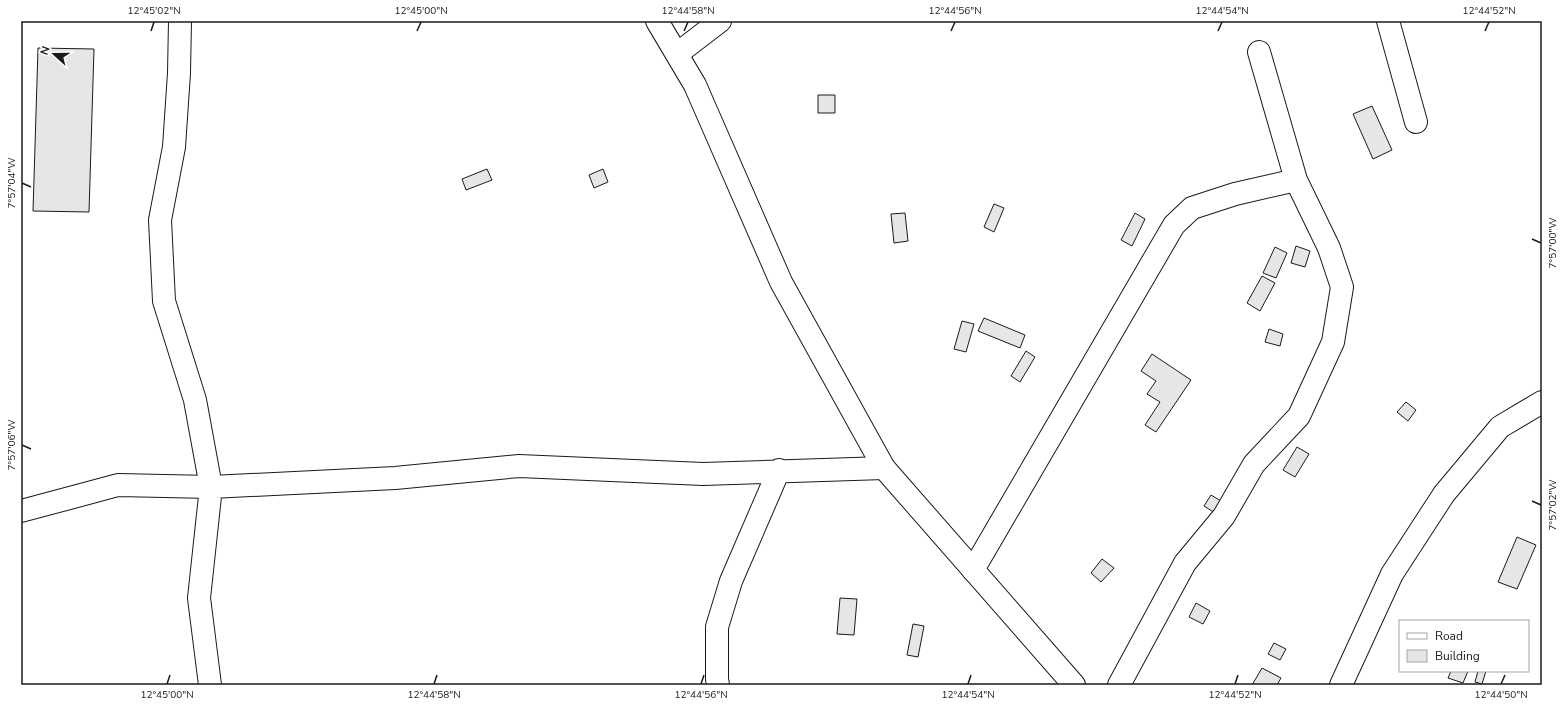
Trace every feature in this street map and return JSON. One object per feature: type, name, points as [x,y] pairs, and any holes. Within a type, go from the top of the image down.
[{"type":"street","points":[[180,21],[179,73],[174,147],[160,220],[164,301],[195,400],[211,487],[198,598],[210,685]]},
{"type":"street","points":[[658,21],[695,85],[781,282],[884,468],[1074,685]]},
{"type":"street","points":[[677,54],[720,21]]},
{"type":"street","points":[[1388,21],[1416,122]]},
{"type":"street","points":[[1119,685],[1185,563],[1224,516],[1254,464],[1299,416],[1333,342],[1342,287],[1329,248],[1296,180],[1259,52]]},
{"type":"street","points":[[973,570],[1174,225],[1192,208],[1235,194],[1296,180]]},
{"type":"street","points":[[1341,685],[1392,574],[1444,494],[1500,427],[1542,402]]},
{"type":"street","points":[[21,511],[118,485],[211,487],[395,478],[520,466],[703,474],[780,470],[884,468]]},
{"type":"street","points":[[718,685],[717,627],[732,581],[780,470]]},
{"type":"building","points":[[38,48],[94,49],[89,212],[33,211]]},
{"type":"building","points":[[818,95],[835,95],[835,113],[818,113]]},
{"type":"building","points":[[1372,106],[1392,150],[1373,159],[1353,114]]},
{"type":"building","points":[[487,169],[492,180],[466,190],[462,179]]},
{"type":"building","points":[[603,169],[608,182],[594,188],[589,175]]},
{"type":"building","points":[[994,204],[1004,208],[994,232],[984,227]]},
{"type":"building","points":[[905,213],[908,241],[894,243],[891,214]]},
{"type":"building","points":[[1135,213],[1145,219],[1132,246],[1121,240]]},
{"type":"building","points":[[1296,246],[1310,251],[1305,267],[1291,263]]},
{"type":"building","points":[[1275,247],[1287,253],[1276,278],[1263,273]]},
{"type":"building","points":[[1262,276],[1275,283],[1260,311],[1247,303]]},
{"type":"building","points":[[984,318],[1025,335],[1020,348],[978,331]]},
{"type":"building","points":[[962,321],[974,324],[966,352],[954,349]]},
{"type":"building","points":[[1269,329],[1283,334],[1280,346],[1265,342]]},
{"type":"building","points":[[1026,351],[1035,357],[1020,382],[1011,376]]},
{"type":"building","points":[[1152,354],[1191,380],[1156,432],[1145,425],[1160,402],[1147,394],[1156,381],[1141,371]]},
{"type":"building","points":[[1406,402],[1416,410],[1408,421],[1397,412]]},
{"type":"building","points":[[1297,447],[1309,454],[1295,477],[1283,470]]},
{"type":"building","points":[[1211,495],[1221,501],[1215,513],[1204,506]]},
{"type":"building","points":[[1517,537],[1536,545],[1517,589],[1498,582]]},
{"type":"building","points":[[1102,559],[1114,568],[1101,582],[1091,573]]},
{"type":"building","points":[[840,598],[857,599],[854,635],[837,634]]},
{"type":"building","points":[[1196,603],[1210,611],[1203,624],[1189,617]]},
{"type":"building","points":[[913,624],[924,626],[918,657],[907,655]]},
{"type":"building","points":[[1274,643],[1286,649],[1280,660],[1268,654]]},
{"type":"building","points":[[1262,668],[1281,678],[1277,685],[1252,685]]},
{"type":"building","points":[[1451,672],[1468,672],[1463,683],[1448,678]]},
{"type":"building","points":[[1478,672],[1486,672],[1482,684],[1475,682]]}]
